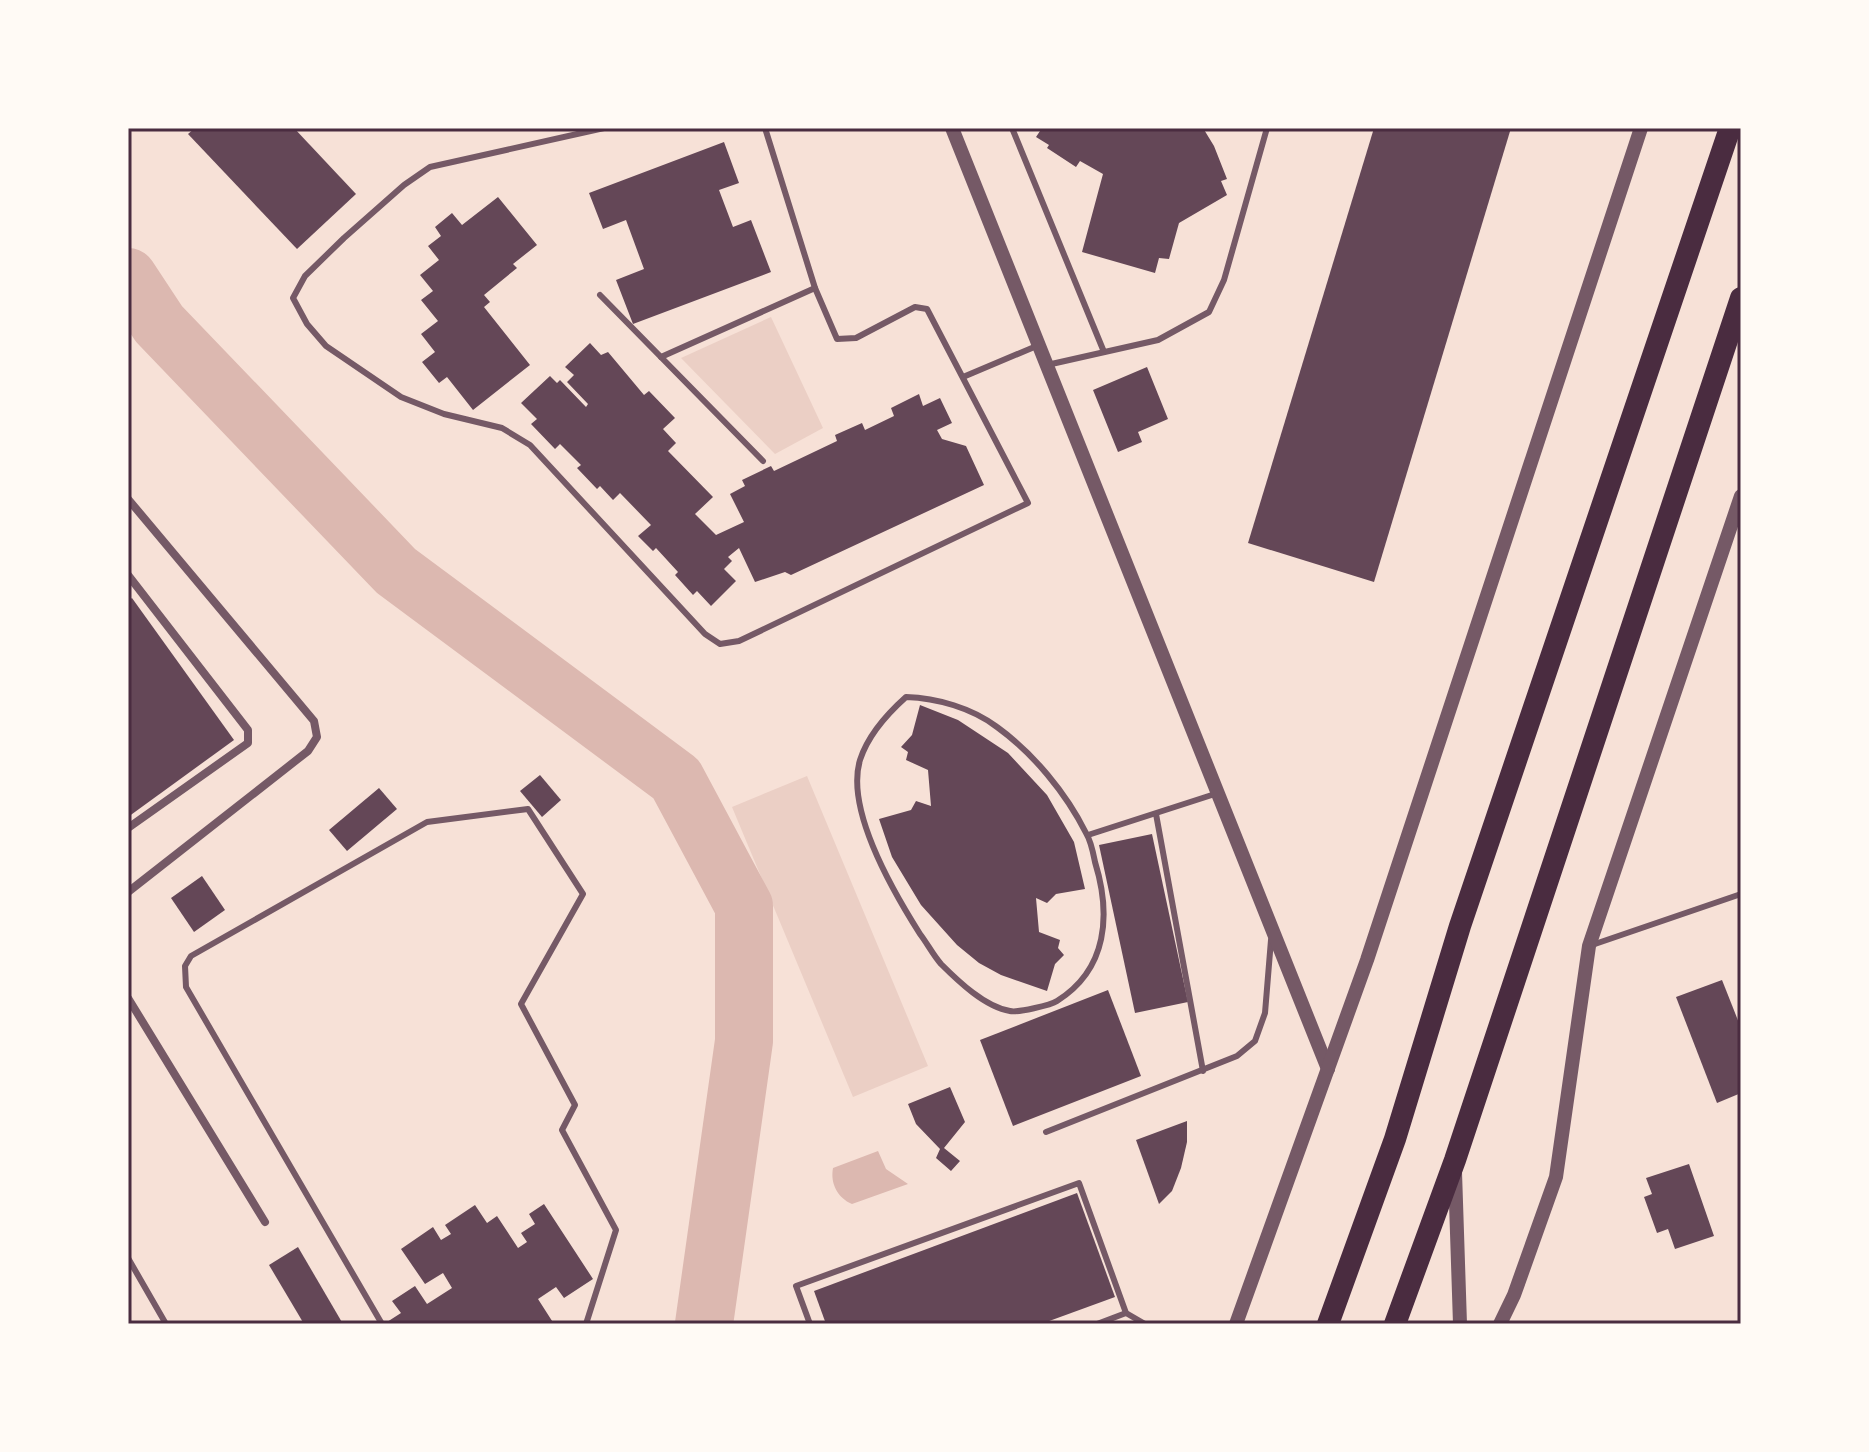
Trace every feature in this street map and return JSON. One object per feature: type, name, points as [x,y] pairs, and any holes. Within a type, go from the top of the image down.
[{"type":"highway","points":[[1328,1324],[1395,1139],[1460,926],[1730,128]]},
{"type":"highway","points":[[1395,1324],[1455,1160],[1741,298]]},
{"type":"street","points":[[952,128],[1328,1069]]},
{"type":"street","points":[[1236,1324],[1367,960],[1641,128]]},
{"type":"street","points":[[1500,1324],[1514,1295],[1556,1177],[1589,946],[1741,496]]},
{"type":"street","points":[[128,499],[314,721],[317,737],[308,751],[129,889]]},
{"type":"street","points":[[128,575],[248,730],[248,743],[128,828]]},
{"type":"street","points":[[128,998],[265,1222]]},
{"type":"street","points":[[1455,1160],[1460,1324]]},
{"type":"lane","points":[[604,128],[430,167],[404,185],[344,238],[305,276],[293,298],[307,324],[326,346],[401,397],[444,414],[502,428],[530,445],[705,634],[720,644],[739,641],[1028,503],[927,309],[915,307],[856,338],[837,339],[815,288],[765,128]]},
{"type":"lane","points":[[1012,128],[1104,352]]},
{"type":"lane","points":[[1047,365],[1158,340],[1209,312],[1224,280],[1267,128]]},
{"type":"lane","points":[[661,357],[815,288]]},
{"type":"lane","points":[[600,295],[763,461]]},
{"type":"lane","points":[[963,377],[1039,345]]},
{"type":"lane","points":[[906,697],[924,697],[952,704],[996,725],[1032,757],[1088,835],[1103,889],[1104,932],[1087,976],[1055,1003],[1012,1012],[983,999],[939,962],[908,915],[880,864],[863,814],[860,762],[874,732],[906,697]]},
{"type":"lane","points":[[1088,835],[1218,793]]},
{"type":"lane","points":[[382,1324],[186,987],[185,966],[191,956],[427,822],[528,809],[583,894],[521,1004],[575,1105],[562,1130],[616,1230],[586,1324]]},
{"type":"lane","points":[[1156,814],[1203,1071]]},
{"type":"lane","points":[[1589,946],[1741,894]]},
{"type":"lane","points":[[1046,1132],[1203,1071],[1237,1056],[1255,1041],[1265,1013],[1272,929]]},
{"type":"lane","points":[[810,1324],[796,1286],[1079,1183],[1126,1313],[1145,1324]]},
{"type":"lane","points":[[128,1258],[166,1324]]},
{"type":"lane","points":[[1097,1324],[1126,1313]]},
{"type":"shaded area","points":[[771,317],[823,428],[775,454],[681,358]]},
{"type":"shaded area","points":[[807,776],[928,1066],[853,1097],[732,807]]},
{"type":"shaded area","points":[[878,1151],[886,1169],[908,1184],[852,1204],[839,1194],[834,1185],[833,1168]]},
{"type":"building","points":[[195,128],[294,128],[356,194],[297,249],[188,134]]},
{"type":"building","points":[[1042,128],[1203,128],[1227,179],[1221,181],[1227,195],[1179,223],[1169,259],[1159,258],[1155,273],[1082,252],[1103,174],[1080,161],[1076,167],[1047,148],[1049,145],[1036,137]]},
{"type":"building","points":[[1374,128],[1511,128],[1374,582],[1248,543]]},
{"type":"building","points":[[724,142],[739,183],[719,190],[733,227],[751,220],[771,272],[633,324],[616,280],[644,269],[626,220],[603,229],[589,193]]},
{"type":"building","points":[[498,197],[537,245],[513,264],[517,268],[484,295],[490,302],[484,307],[530,365],[473,410],[447,377],[439,383],[422,362],[435,352],[421,334],[438,321],[421,300],[433,291],[420,275],[439,260],[428,246],[441,236],[435,227],[452,213],[462,225]]},
{"type":"building","points":[[590,343],[601,355],[608,352],[644,395],[649,391],[675,418],[663,429],[676,443],[668,451],[713,497],[695,514],[716,535],[744,522],[730,494],[745,486],[742,480],[771,466],[774,471],[837,441],[835,435],[862,423],[865,430],[894,416],[891,408],[919,394],[923,406],[940,398],[952,423],[937,430],[942,439],[966,446],[984,485],[791,575],[785,572],[755,582],[739,548],[728,557],[732,561],[724,569],[736,581],[711,606],[697,591],[693,595],[675,575],[678,572],[656,548],[653,551],[638,536],[651,525],[620,493],[613,500],[600,486],[597,489],[577,468],[581,465],[560,444],[555,449],[531,424],[537,419],[521,403],[550,376],[557,383],[560,380],[586,407],[588,404],[567,382],[574,375],[565,367]]},
{"type":"building","points":[[1147,367],[1168,419],[1138,432],[1142,442],[1118,452],[1093,390]]},
{"type":"building","points":[[132,598],[234,740],[128,817],[128,601]]},
{"type":"building","points":[[920,705],[958,720],[1008,753],[1047,795],[1074,842],[1085,889],[1056,894],[1047,903],[1036,898],[1039,932],[1060,940],[1058,948],[1064,955],[1055,964],[1047,991],[1001,975],[979,963],[957,945],[921,905],[892,857],[879,819],[911,810],[916,801],[931,806],[928,770],[906,760],[908,752],[901,747],[912,735]]},
{"type":"building","points":[[540,775],[561,800],[542,817],[520,791]]},
{"type":"building","points":[[379,788],[397,809],[347,851],[329,830]]},
{"type":"building","points":[[1152,834],[1188,1002],[1135,1013],[1099,845]]},
{"type":"building","points":[[202,876],[225,910],[194,932],[171,898]]},
{"type":"building","points":[[1722,980],[1741,1028],[1741,1093],[1717,1103],[1676,997]]},
{"type":"building","points":[[1108,990],[1141,1076],[1013,1126],[980,1040]]},
{"type":"building","points":[[950,1087],[965,1122],[944,1148],[960,1161],[951,1171],[936,1158],[940,1149],[916,1124],[908,1104]]},
{"type":"building","points":[[1187,1121],[1187,1142],[1181,1168],[1172,1191],[1159,1204],[1136,1140]]},
{"type":"building","points":[[1689,1164],[1714,1236],[1675,1249],[1668,1229],[1657,1233],[1644,1197],[1652,1194],[1646,1178]]},
{"type":"building","points":[[1077,1193],[1115,1297],[1041,1324],[826,1324],[814,1291]]},
{"type":"building","points":[[544,1204],[593,1279],[564,1298],[556,1287],[538,1299],[554,1324],[388,1324],[401,1313],[392,1301],[415,1286],[427,1304],[452,1288],[443,1273],[425,1284],[401,1249],[433,1227],[441,1240],[451,1234],[445,1225],[475,1205],[487,1223],[497,1216],[518,1248],[527,1242],[521,1233],[535,1224],[529,1214]]},
{"type":"building","points":[[298,1247],[343,1324],[304,1324],[269,1265]]},
{"type":"waterway","points":[[128,277],[159,324],[396,571],[676,779],[744,906],[744,1041],[704,1324]]}]
